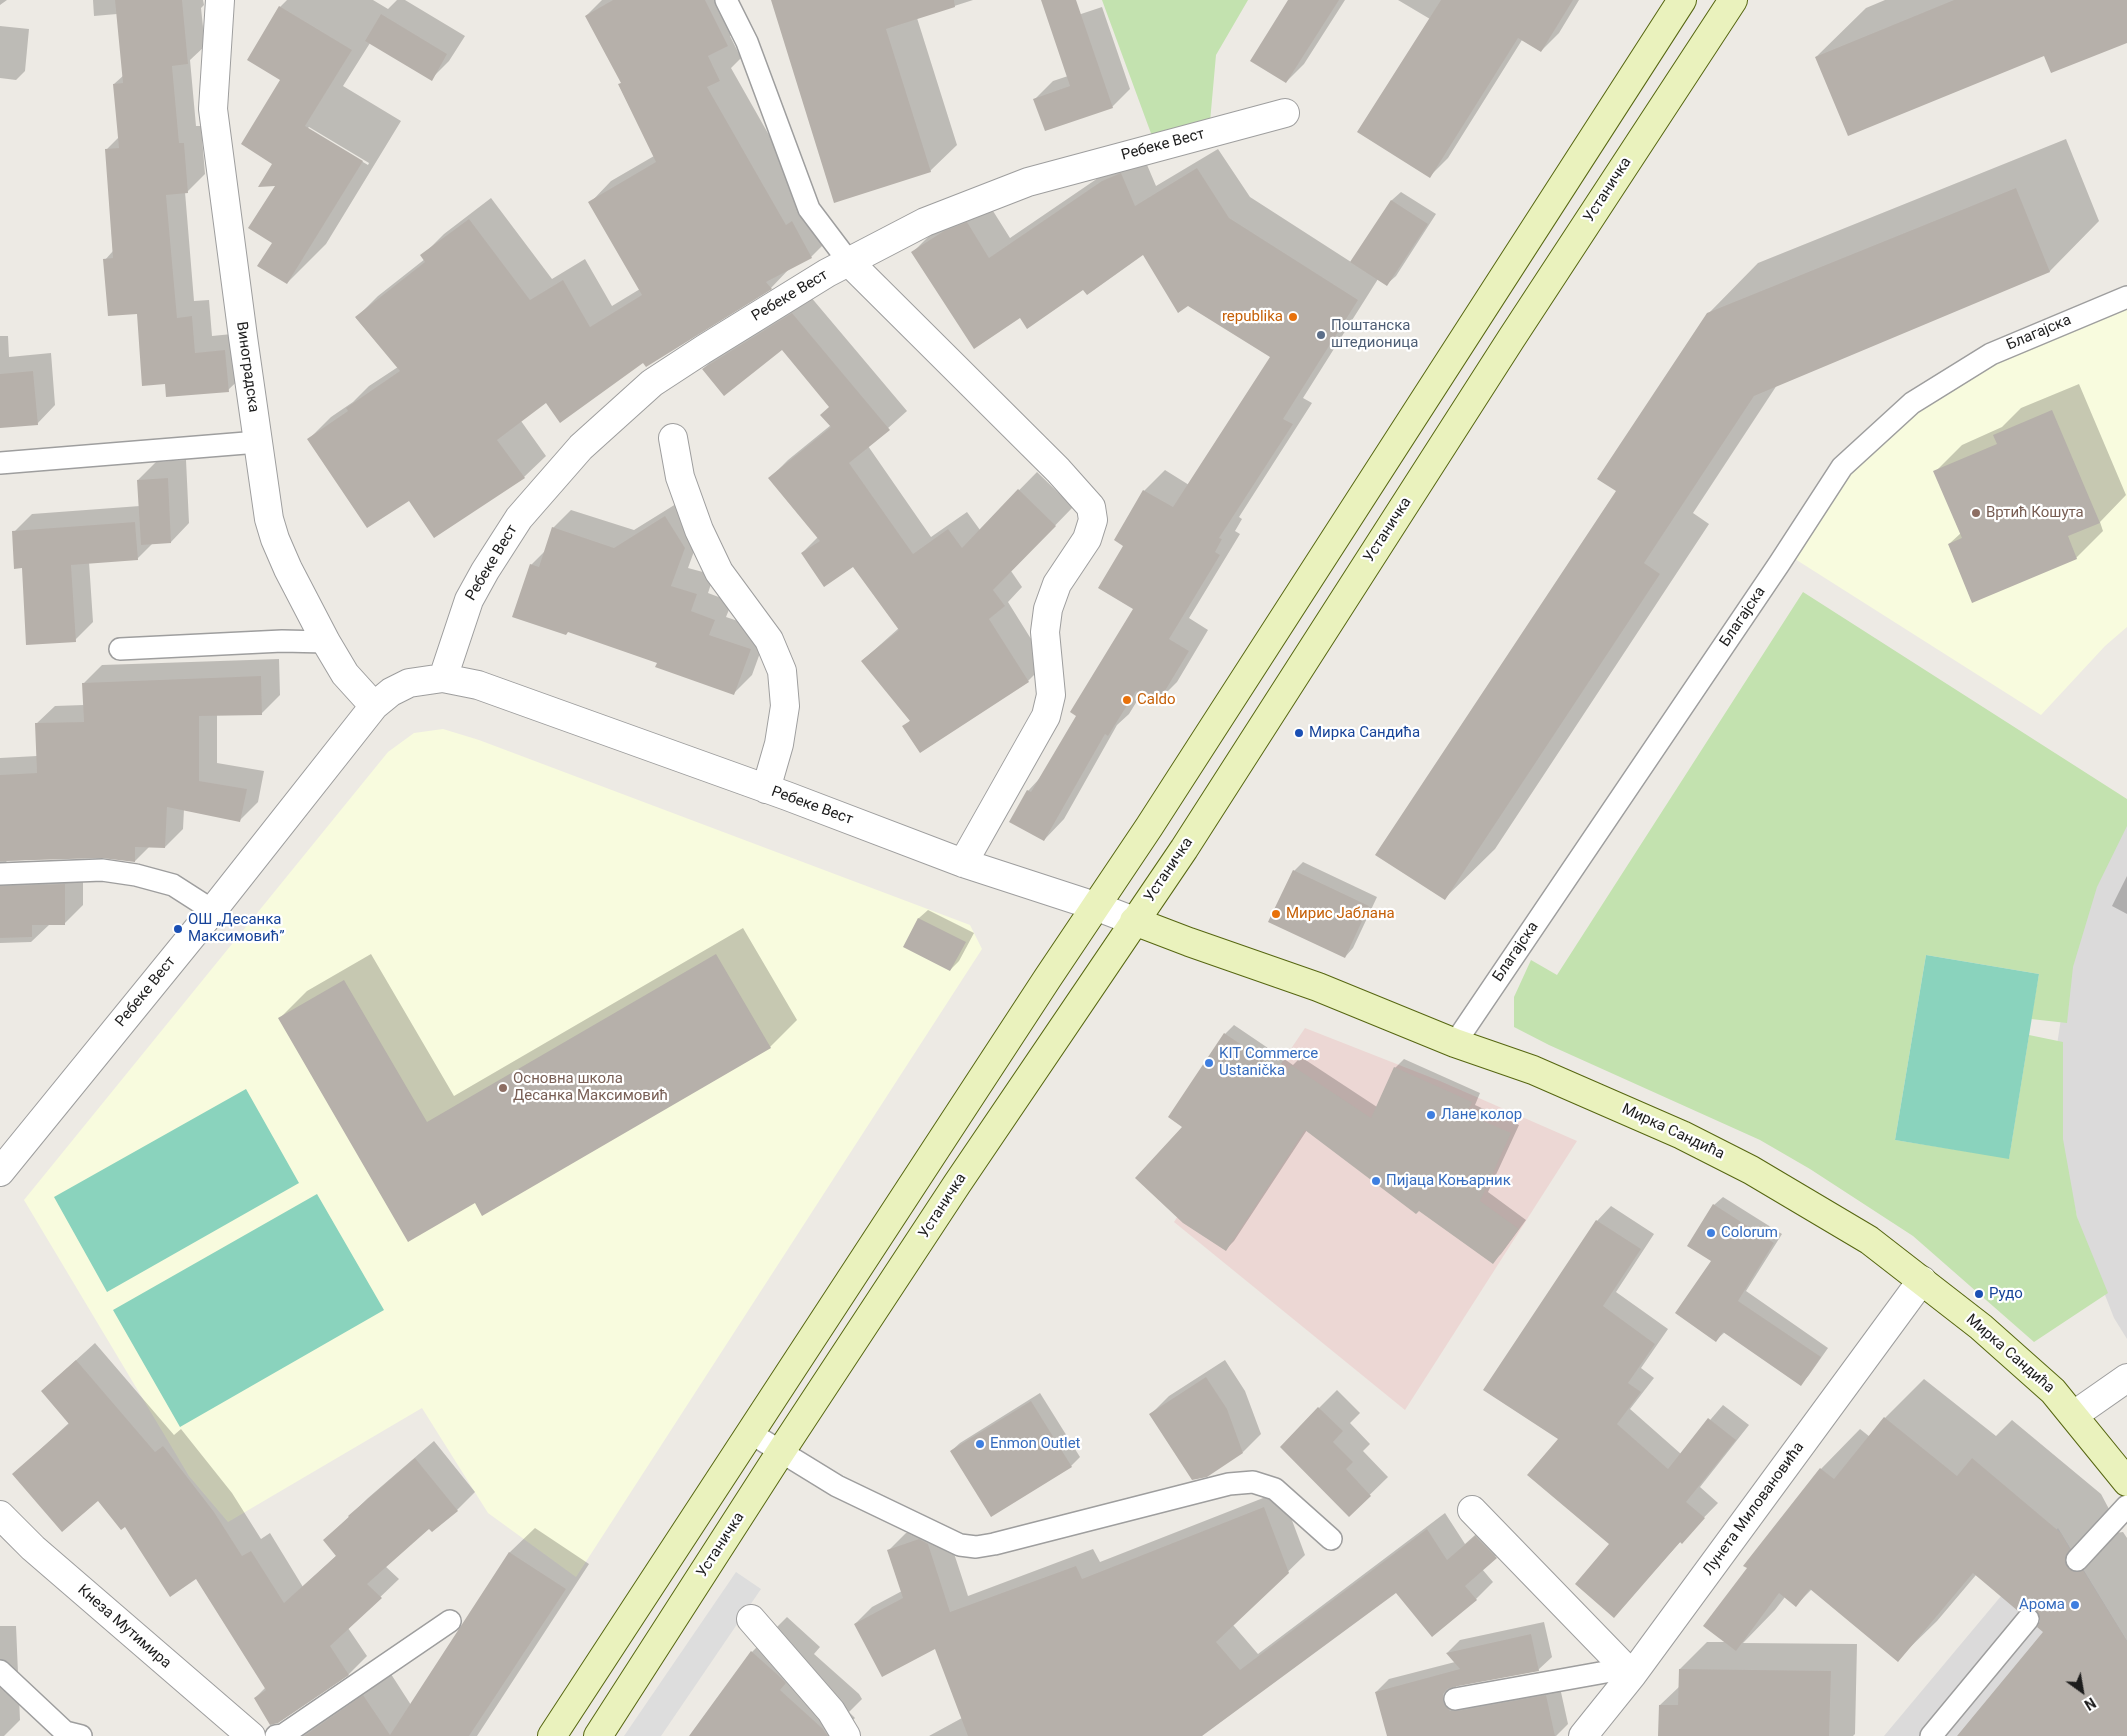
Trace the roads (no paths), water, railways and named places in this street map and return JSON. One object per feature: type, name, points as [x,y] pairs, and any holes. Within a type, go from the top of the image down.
[{"type":"main road","points":[[552,1736],[749,1432],[1149,827],[1682,0]]},
{"type":"main road","name":"Устаничка","points":[[598,1736],[780,1453],[1134,921],[1184,849],[1510,339],[1733,0]]},
{"type":"main road","name":"Мирка Сандића","points":[[1134,921],[1318,987],[1455,1043],[1574,1087],[1751,1170],[1846,1225],[1922,1280],[1981,1327],[2033,1371],[2074,1415],[2127,1482]]},
{"type":"street","name":"Виноградска","points":[[220,0],[213,109],[269,518],[275,539],[302,598],[326,642],[345,674],[374,706]]},
{"type":"street","name":"Ребеке Вест","points":[[443,678],[463,615],[485,571],[520,518],[580,447],[660,378],[827,273],[925,222],[1028,182],[1285,112]]},
{"type":"street","points":[[849,262],[1058,470],[1091,506],[1092,520],[1087,539],[1057,584],[1048,609],[1045,632],[1051,694],[1046,716],[963,863]]},
{"type":"street","points":[[673,438],[680,477],[699,530],[719,572],[769,640],[782,671],[785,706],[779,744],[766,789]]},
{"type":"street","name":"Ребеке Вест","points":[[0,1172],[374,706],[391,692],[409,684],[443,678],[478,685],[766,789],[963,863],[1095,906],[1134,921]]},
{"type":"street","name":"Лунета Миловановића","points":[[1583,1736],[1627,1670],[1922,1280]]},
{"type":"street","points":[[2074,1415],[2127,1378]]},
{"type":"street","points":[[1472,1510],[1627,1670]]},
{"type":"street","name":"Кнеза Мутимира","points":[[0,1515],[33,1548],[251,1736]]},
{"type":"street","points":[[751,1619],[831,1711],[846,1736]]},
{"type":"lane","points":[[726,0],[747,42],[809,209],[849,262]]},
{"type":"lane","name":"Благајска","points":[[1455,1043],[1779,564],[1842,466],[1912,403],[1991,354],[2127,297]]},
{"type":"lane","points":[[0,463],[258,442]]},
{"type":"lane","points":[[120,649],[282,641],[326,642]]},
{"type":"lane","points":[[0,874],[102,870],[136,875],[173,886],[212,910]]},
{"type":"lane","points":[[749,1432],[780,1453],[837,1486],[960,1545],[976,1547],[994,1544],[1229,1484],[1253,1482],[1275,1489],[1331,1539]]},
{"type":"lane","points":[[2077,1560],[2127,1506]]},
{"type":"lane","points":[[1931,1736],[2028,1619]]},
{"type":"lane","points":[[276,1736],[283,1734],[450,1621]]},
{"type":"lane","points":[[1455,1699],[1611,1671],[1627,1670]]},
{"type":"lane","points":[[0,1671],[64,1732],[81,1736]]},
{"type":"place","name":"republika","points":[[1293,317]]},
{"type":"place","name":"Поштанска штедионица","points":[[1321,335]]},
{"type":"place","name":"Вртић Кошута","points":[[1976,513]]},
{"type":"place","name":"Caldo","points":[[1127,700]]},
{"type":"place","name":"Мирка Сандића","points":[[1299,733]]},
{"type":"place","name":"Мирис Јаблана","points":[[1276,914]]},
{"type":"place","name":"ОШ „Десанка Максимовић”","points":[[178,929]]},
{"type":"place","name":"KIT Commerce Ustanička","points":[[1209,1063]]},
{"type":"place","name":"Основна школа Десанка Максимовић","points":[[503,1088]]},
{"type":"place","name":"Лане колор","points":[[1431,1115]]},
{"type":"place","name":"Пијаца Коњарник","points":[[1376,1181]]},
{"type":"place","name":"Colorum","points":[[1711,1233]]},
{"type":"place","name":"Рудо","points":[[1979,1294]]},
{"type":"place","name":"Enmon Outlet","points":[[980,1444]]},
{"type":"place","name":"Арома","points":[[2075,1605]]}]
